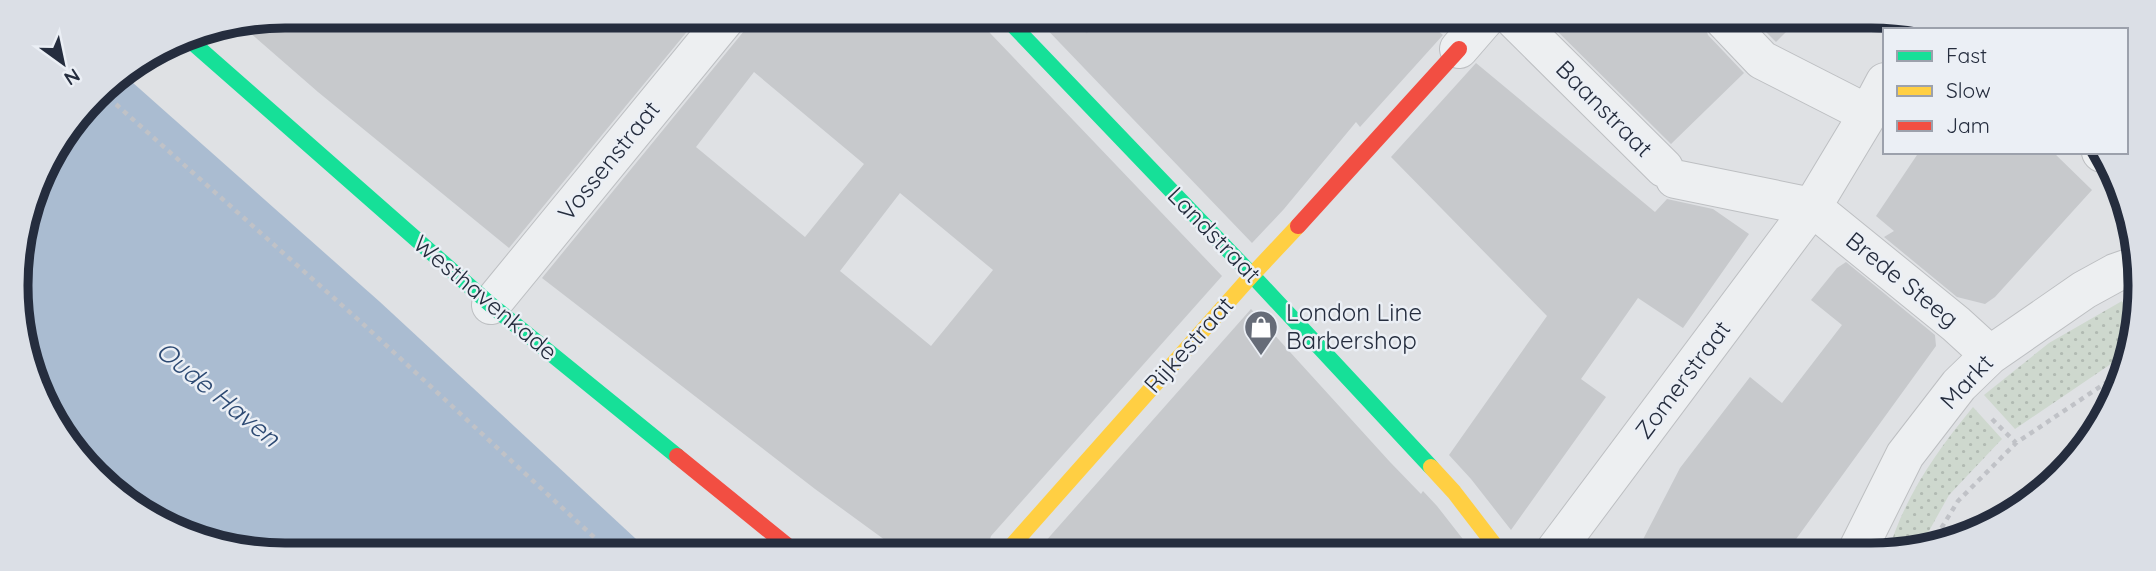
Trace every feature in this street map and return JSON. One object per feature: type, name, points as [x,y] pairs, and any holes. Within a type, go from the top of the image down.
[{"type":"street","name":"Vossenstraat","points":[[491,305],[718,28]]},
{"type":"street","name":"Landstraat","points":[[1016,28],[1252,275],[1454,492],[1493,543]]},
{"type":"street","points":[[1459,49],[1477,28]]},
{"type":"street","name":"Baanstraat","points":[[1523,28],[1669,174],[1812,207]]},
{"type":"street","name":"Zomerstraat","points":[[1561,543],[1812,207],[1877,98],[1762,60],[1732,28]]},
{"type":"street","name":"Westhavenkade","points":[[195,45],[491,305],[783,543]]},
{"type":"street","name":"Rijkestraat","points":[[1015,543],[1252,275],[1332,191],[1459,49]]},
{"type":"street","name":"Brede Steeg","points":[[1812,207],[1990,355]]},
{"type":"street","name":"Markt","points":[[1861,543],[1905,455],[1959,385],[1990,355],[2084,290],[2127,269]]},
{"type":"path","points":[[109,98],[362,323],[600,543]]},
{"type":"path","points":[[1938,534],[1958,501],[2016,443],[2109,380]]},
{"type":"shaded area","points":[[2122,301],[2127,309],[2116,360],[2015,429],[1984,395],[2049,343]]},
{"type":"shaded area","points":[[1973,407],[2002,439],[1949,495],[1926,537],[1892,542],[1913,493],[1946,441]]},
{"type":"water","name":"Oude Haven","points":[[130,80],[380,302],[640,543],[252,541],[203,529],[157,509],[103,468],[71,429],[42,368],[30,319],[30,252],[42,203],[62,157],[103,103]]},
{"type":"building","points":[[286,28],[690,28],[509,248],[318,92],[248,31]]},
{"type":"building","points":[[745,28],[987,28],[1222,276],[991,536],[989,543],[889,543],[542,278]],"holes":[[[754,72],[864,164],[805,237],[696,147]],[[900,193],[993,270],[931,346],[840,271]]]},
{"type":"building","points":[[1046,28],[1435,28],[1443,35],[1360,127],[1356,122],[1284,209],[1252,243]]},
{"type":"building","points":[[1554,28],[1706,28],[1708,35],[1744,73],[1671,144]]},
{"type":"building","points":[[1762,28],[1790,28],[1776,42]]},
{"type":"building","points":[[1476,63],[1655,212],[1667,199],[1713,209],[1749,234],[1683,328],[1638,298],[1581,379],[1606,397],[1511,530],[1449,455],[1547,316],[1391,157]]},
{"type":"building","points":[[1918,154],[2055,154],[2092,190],[1995,297],[1985,304],[1957,297],[1884,237],[1894,231],[1876,216]]},
{"type":"building","points":[[1846,262],[1935,335],[1936,346],[1793,543],[1641,543],[1680,468],[1750,377],[1782,403],[1842,325],[1811,300],[1837,268]]},
{"type":"building","points":[[1251,309],[1390,462],[1421,494],[1423,491],[1437,506],[1466,543],[1044,543]]},
{"type":"traffic: fast","points":[[1016,28],[1431,467]]},
{"type":"traffic: fast","points":[[195,45],[491,305],[677,456]]},
{"type":"traffic: slow","points":[[1014,543],[1298,226]]},
{"type":"traffic: slow","points":[[1431,467],[1493,543]]},
{"type":"traffic: jam","points":[[1298,226],[1459,49]]},
{"type":"traffic: jam","points":[[677,456],[784,543]]},
{"type":"place","name":"London Line Barbershop","points":[[1261,357]]}]
